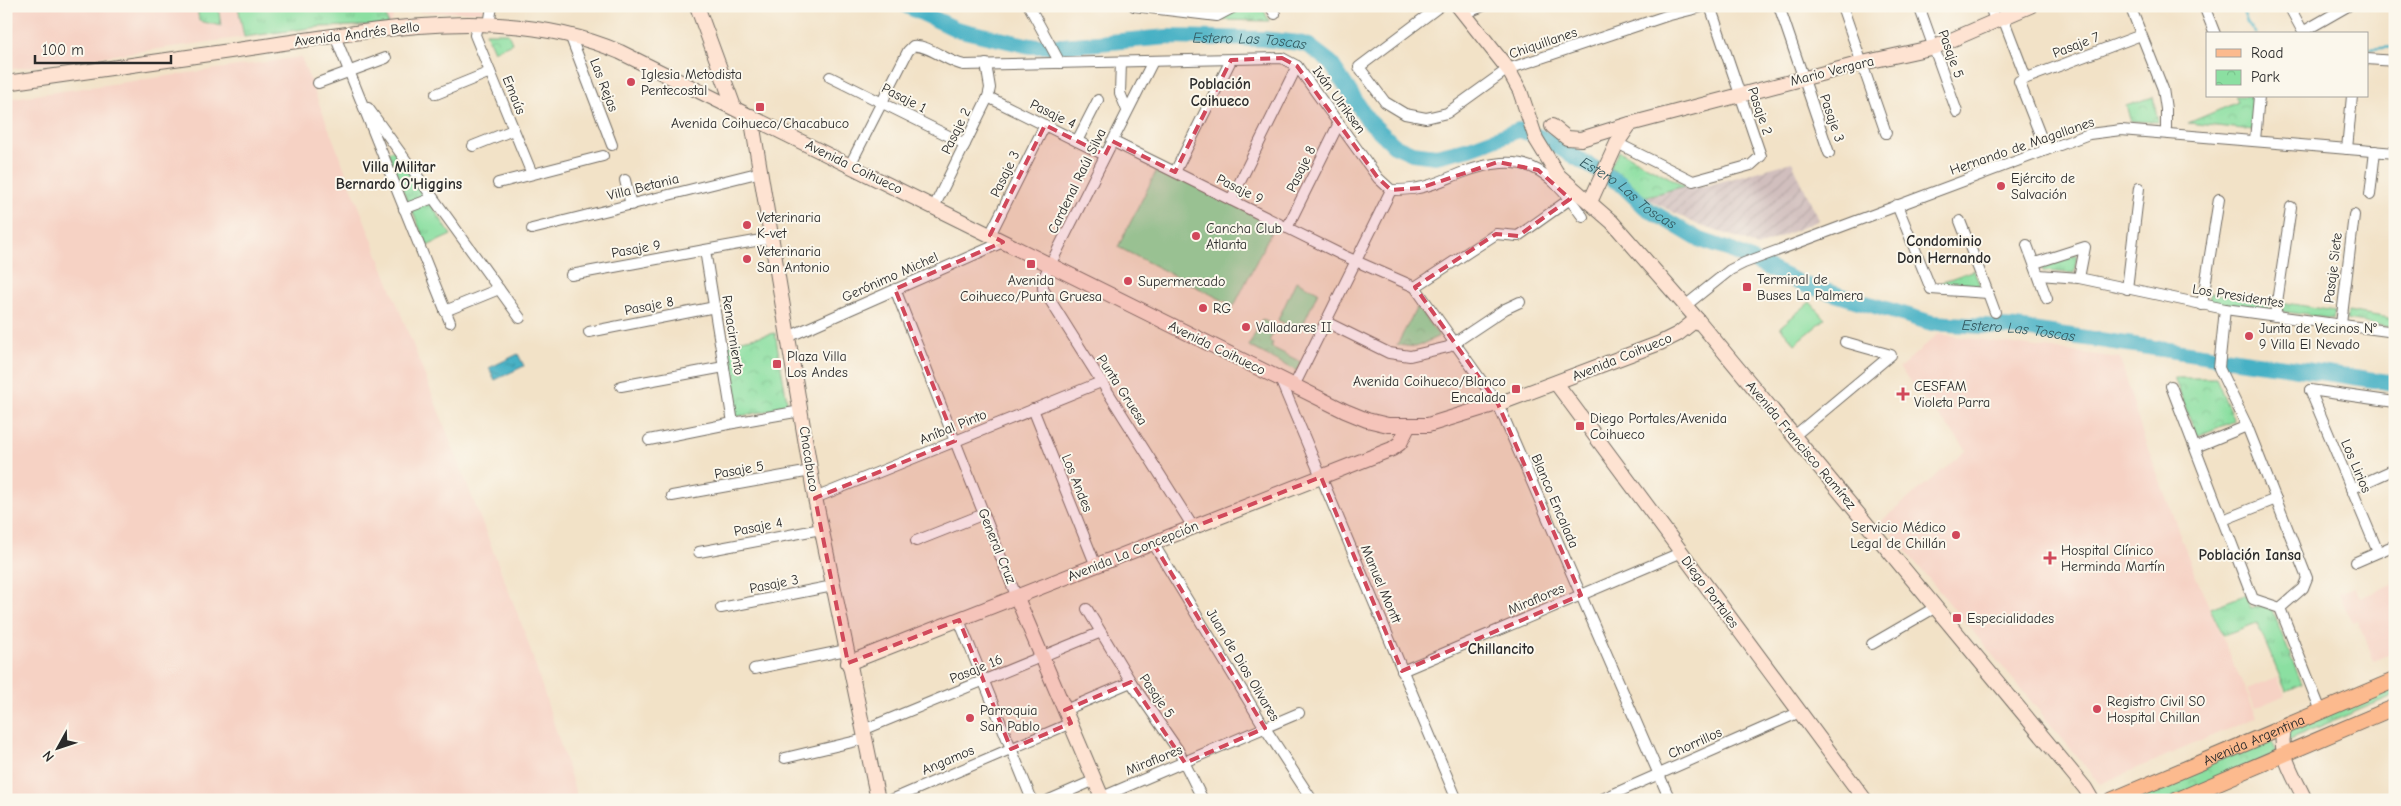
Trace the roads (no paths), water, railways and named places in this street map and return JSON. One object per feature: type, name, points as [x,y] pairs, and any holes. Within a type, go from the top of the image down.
[{"type":"main road","points":[[697,6],[734,107]]},
{"type":"main road","name":"Mario Vergara","points":[[1552,126],[1563,136],[1576,139],[1804,78],[1935,47],[2030,6]]},
{"type":"main road","name":"Avenida Francisco Ramírez","points":[[1461,10],[1508,69],[1520,91],[1536,139],[1549,164],[1568,185],[1573,195],[1590,202],[1612,222],[1686,306],[2085,788],[2092,800]]},
{"type":"main road","name":"Avenida Andrés Bello","points":[[6,83],[410,25],[483,25],[523,27],[570,34],[620,52],[752,116]]},
{"type":"main road","name":"Avenida Coihueco","points":[[752,116],[1294,386],[1367,420],[1408,427],[1439,423],[1556,383],[1670,339],[1696,319]]},
{"type":"main road","name":"Chacabuco","points":[[752,116],[815,498],[878,800]]},
{"type":"main road","points":[[1590,202],[1617,142],[1630,124]]},
{"type":"main road","name":"Diego Portales","points":[[1556,383],[1680,553],[1865,800]]},
{"type":"main road","name":"Avenida La Concepción","points":[[847,657],[959,620],[1017,598],[1194,526],[1392,449],[1400,442],[1408,427]]},
{"type":"main road","name":"General Cruz","points":[[1017,598],[1103,798]]},
{"type":"main road","name":"Avenida Argentina","points":[[2112,800],[2129,796],[2395,680]]},
{"type":"main road","name":"Avenida Argentina","points":[[2177,800],[2395,707]]},
{"type":"main road","points":[[2286,726],[2282,737],[2285,753],[2305,800]]},
{"type":"main road","points":[[2217,756],[2227,778]]},
{"type":"street","name":"Emaús","points":[[492,6],[483,25],[475,35],[532,174]]},
{"type":"street","points":[[1029,6],[1060,63]]},
{"type":"street","points":[[1134,6],[1213,11],[1236,6]]},
{"type":"street","name":"Chiquillanes","points":[[1440,6],[1359,67],[1385,102],[1405,114],[1426,118],[1447,113],[1508,69],[1666,16],[1706,6]]},
{"type":"street","points":[[1461,10],[1483,6]]},
{"type":"street","points":[[1661,6],[1666,16]]},
{"type":"street","name":"Pasaje 2","points":[[1617,142],[1693,180],[1751,165],[1761,156],[1710,6]]},
{"type":"street","name":"Pasaje 3","points":[[1779,6],[1829,153]]},
{"type":"street","points":[[1842,6],[1886,133]]},
{"type":"street","name":"Pasaje 5","points":[[1919,6],[1957,112]]},
{"type":"street","points":[[1990,6],[1999,19],[2023,80],[2046,150]]},
{"type":"street","points":[[2130,6],[2163,89],[2166,109],[2166,133]]},
{"type":"street","points":[[2204,6],[2214,32]]},
{"type":"street","points":[[2289,6],[2302,30],[2306,30],[2348,6]]},
{"type":"street","name":"Las Rejas","points":[[570,34],[612,145]]},
{"type":"street","name":"Pasaje 7","points":[[2023,80],[2141,35]]},
{"type":"street","points":[[335,36],[450,322]]},
{"type":"street","name":"Iván Ulriksen","points":[[881,102],[908,51],[913,46],[920,46],[957,64],[1282,58],[1297,66],[1378,178],[1391,190]]},
{"type":"street","points":[[318,83],[386,58]]},
{"type":"street","points":[[2368,59],[2395,61]]},
{"type":"street","points":[[1175,172],[1231,60]]},
{"type":"street","name":"Cardenal Raúl Silva","points":[[1051,265],[1153,61]]},
{"type":"street","points":[[1121,62],[1120,93],[1127,110]]},
{"type":"street","name":"Pasaje 2","points":[[934,207],[988,97],[990,88],[986,64]]},
{"type":"street","points":[[1231,200],[1297,66]]},
{"type":"street","points":[[436,94],[490,72]]},
{"type":"street","name":"Pasaje 1","points":[[830,77],[965,144]]},
{"type":"street","points":[[358,95],[520,318]]},
{"type":"street","name":"Pasaje 4","points":[[988,97],[1105,155]]},
{"type":"street","points":[[2255,140],[2259,98]]},
{"type":"street","points":[[2347,149],[2352,98]]},
{"type":"street","points":[[1077,141],[1098,100]]},
{"type":"street","points":[[850,166],[881,102]]},
{"type":"street","name":"Pasaje 8","points":[[1288,228],[1339,123]]},
{"type":"street","name":"Pasaje 3","points":[[997,238],[1045,125]]},
{"type":"street","points":[[472,146],[514,130]]},
{"type":"street","name":"Hernando de Magallanes","points":[[1686,306],[1730,270],[1744,263],[2089,134],[2108,130],[2166,133],[2395,153]]},
{"type":"street","name":"Pasaje 9","points":[[1112,141],[1357,260]]},
{"type":"street","points":[[2370,195],[2375,151]]},
{"type":"street","points":[[498,183],[603,156]]},
{"type":"street","points":[[1294,386],[1391,190],[1420,188],[1491,164],[1506,162],[1521,164],[1547,175],[1573,195],[1583,217]]},
{"type":"street","name":"Villa Betania","points":[[532,229],[761,172]]},
{"type":"street","points":[[625,180],[631,205]]},
{"type":"street","points":[[2126,289],[2139,188]]},
{"type":"street","points":[[1357,260],[1416,287],[1496,234],[1518,236],[1573,195]]},
{"type":"street","points":[[404,209],[433,198]]},
{"type":"street","points":[[2202,305],[2218,199]]},
{"type":"street","points":[[1897,205],[1931,289],[1988,293]]},
{"type":"street","points":[[2275,316],[2291,207]]},
{"type":"street","name":"Pasaje Siete","points":[[2341,324],[2354,214]]},
{"type":"street","points":[[1960,221],[1995,312]]},
{"type":"street","points":[[706,250],[772,238]]},
{"type":"street","name":"Gerónimo Michel","points":[[788,337],[895,290],[997,238]]},
{"type":"street","points":[[2027,245],[2047,299]]},
{"type":"street","points":[[2035,263],[2085,247],[2079,278]]},
{"type":"street","name":"Pasaje 9","points":[[571,275],[706,250]]},
{"type":"street","name":"Renacimiento","points":[[706,250],[733,423]]},
{"type":"street","name":"Punta Gruesa","points":[[1051,265],[1044,279],[1044,293],[1194,526]]},
{"type":"street","name":"Los Presidentes","points":[[2039,274],[2079,278],[2225,309],[2395,332]]},
{"type":"street","name":"Blanco Encalada","points":[[1416,287],[1498,404],[1670,800]]},
{"type":"street","points":[[445,310],[499,289]]},
{"type":"street","name":"General Cruz","points":[[895,290],[1017,598]]},
{"type":"street","points":[[1326,322],[1396,356],[1421,354],[1455,344],[1499,312],[1520,302]]},
{"type":"street","name":"Pasaje 8","points":[[589,332],[715,308]]},
{"type":"street","points":[[2225,309],[2220,359],[2307,578],[2303,588],[2280,608]]},
{"type":"street","points":[[1794,436],[1891,355],[1845,342]]},
{"type":"street","points":[[621,386],[724,367]]},
{"type":"street","name":"Manuel Montt","points":[[1280,379],[1457,800]]},
{"type":"street","name":"Aníbal Pinto","points":[[815,498],[1100,382]]},
{"type":"street","points":[[2171,386],[2253,598],[2280,608],[2321,711]]},
{"type":"street","name":"Los Lirios","points":[[2378,552],[2310,390],[2395,402]]},
{"type":"street","name":"Los Andes","points":[[1033,409],[1096,566]]},
{"type":"street","points":[[649,440],[801,411]]},
{"type":"street","points":[[2196,447],[2247,426]]},
{"type":"street","points":[[2351,488],[2395,469]]},
{"type":"street","name":"Pasaje 5","points":[[672,496],[811,471]]},
{"type":"street","points":[[2223,520],[2276,499]]},
{"type":"street","points":[[916,541],[984,514]]},
{"type":"street","name":"Pasaje 4","points":[[699,552],[821,529]]},
{"type":"street","name":"Juan de Dios Olivares","points":[[1154,543],[1265,728],[1312,800]]},
{"type":"street","points":[[2356,562],[2395,545]]},
{"type":"street","name":"Miraflores","points":[[1402,671],[1680,553]]},
{"type":"street","name":"Pasaje 3","points":[[721,608],[833,586]]},
{"type":"street","points":[[1872,644],[1936,607]]},
{"type":"street","name":"Pasaje 5","points":[[1087,609],[1099,633],[1130,682],[1185,763],[1203,800]]},
{"type":"street","points":[[959,620],[1032,800]]},
{"type":"street","name":"Pasaje 16","points":[[864,735],[983,681],[1099,633]]},
{"type":"street","points":[[754,669],[847,657]]},
{"type":"street","name":"Angamos","points":[[891,800],[1011,748],[1130,682]]},
{"type":"street","name":"Chorrillos","points":[[1600,800],[1800,712]]},
{"type":"street","name":"Miraflores","points":[[1103,798],[1299,713]]},
{"type":"street","points":[[785,758],[864,735]]},
{"type":"street","points":[[1050,800],[1095,780]]},
{"type":"water","points":[[518,354],[524,366],[495,380],[489,368]]},
{"type":"waterway","name":"Estero Las Toscas","points":[[907,6],[956,29],[1030,46],[1063,46],[1168,37],[1263,39],[1299,43],[1309,46],[1330,62],[1368,120],[1394,145],[1412,153],[1436,156],[1470,148],[1519,130],[1543,138],[1621,184],[1646,208],[1698,239],[1730,250],[1802,284],[1932,323],[2017,328],[2395,383]]},
{"type":"waterway","points":[[2241,6],[2247,22],[2254,32]]},
{"type":"waterway","points":[[2368,49],[2395,47]]},
{"type":"place","name":"Iglesia Metodista Pentecostal","points":[[631,82]]},
{"type":"place","name":"Avenida Coihueco/Chacabuco","points":[[760,107]]},
{"type":"place","name":"Ejército de Salvación","points":[[2001,186]]},
{"type":"place","name":"Veterinaria K-vet","points":[[747,225]]},
{"type":"place","name":"Cancha Club Atlanta","points":[[1196,236]]},
{"type":"place","name":"Veterinaria San Antonio","points":[[747,259]]},
{"type":"place","name":"Avenida Coihueco/Punta Gruesa","points":[[1031,264]]},
{"type":"place","name":"Supermercado","points":[[1128,281]]},
{"type":"place","name":"Terminal de Buses La Palmera","points":[[1747,287]]},
{"type":"place","name":"RG","points":[[1203,308]]},
{"type":"place","name":"Valladares II","points":[[1246,327]]},
{"type":"place","name":"Junta de Vecinos N° 9 Villa El Nevado","points":[[2249,336]]},
{"type":"place","name":"Plaza Villa Los Andes","points":[[777,364]]},
{"type":"place","name":"Avenida Coihueco/Blanco Encalada","points":[[1516,389]]},
{"type":"place","name":"CESFAM Violeta Parra","points":[[1903,394]]},
{"type":"place","name":"Diego Portales/Avenida Coihueco","points":[[1580,426]]},
{"type":"place","name":"Servicio Médico Legal de Chillán","points":[[1956,535]]},
{"type":"place","name":"Hospital Clínico Herminda Martín","points":[[2050,558]]},
{"type":"place","name":"Especialidades","points":[[1957,618]]},
{"type":"place","name":"Registro Civil SO Hospital Chillan","points":[[2097,709]]},
{"type":"place","name":"Parroquia San Pablo","points":[[970,718]]},
{"type":"district","name":"Población Coihueco","points":[[1220,92]]},
{"type":"district","name":"Villa Militar Bernardo O'Higgins","points":[[399,176]]},
{"type":"district","name":"Condominio Don Hernando","points":[[1944,250]]},
{"type":"district","name":"Población Iansa","points":[[2250,555]]},
{"type":"district","name":"Chillancito","points":[[1501,649]]}]
